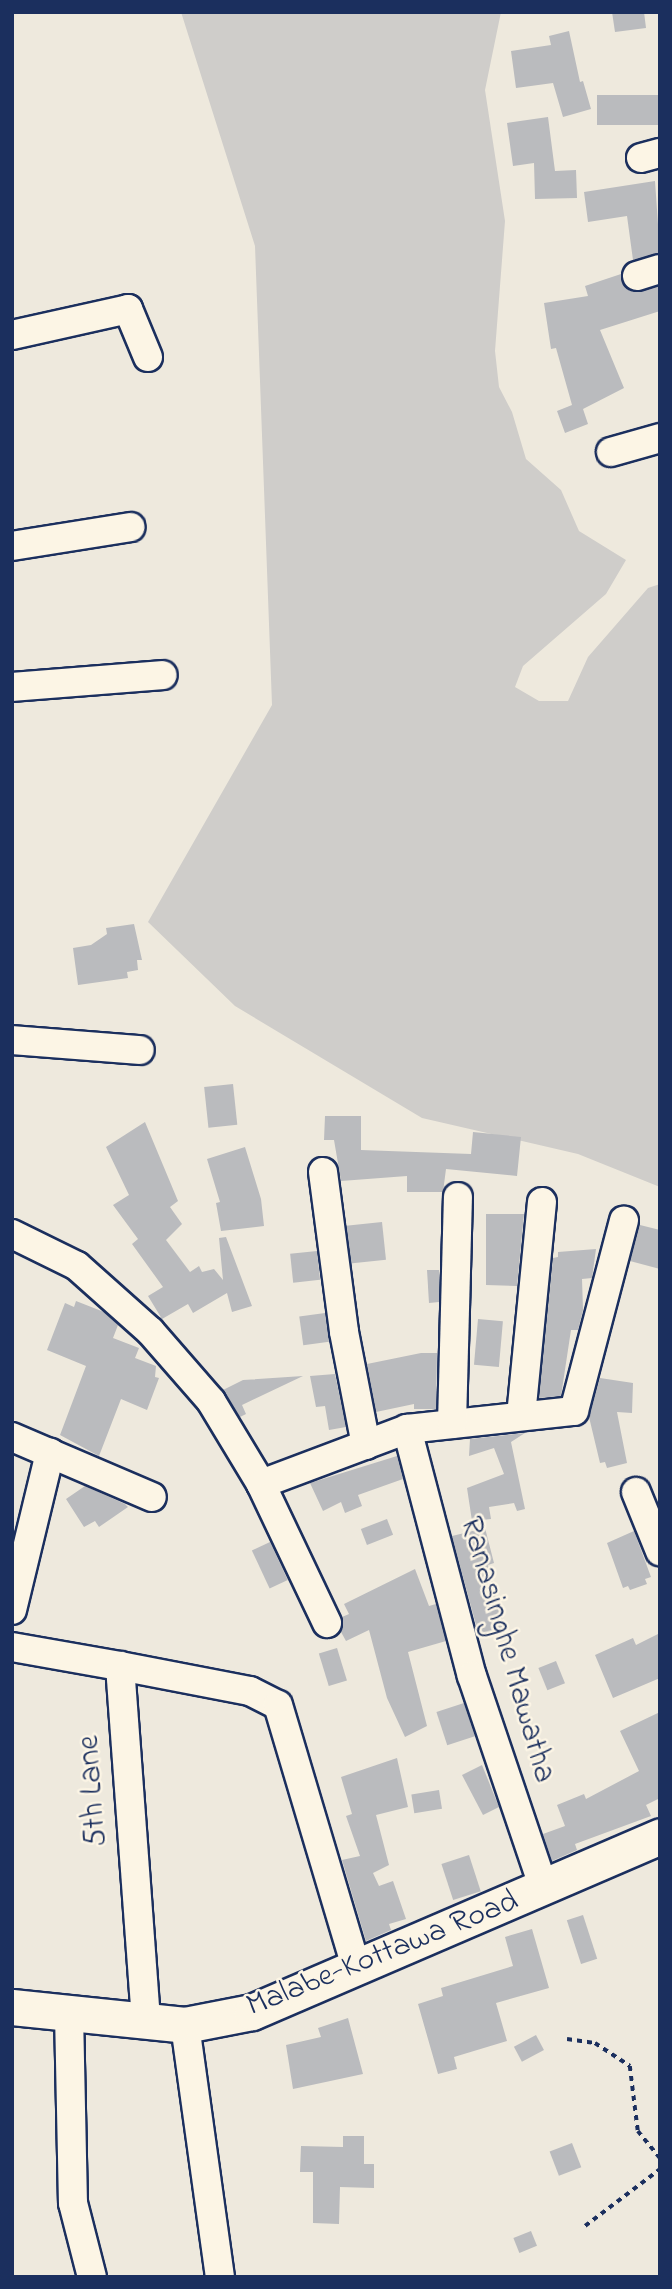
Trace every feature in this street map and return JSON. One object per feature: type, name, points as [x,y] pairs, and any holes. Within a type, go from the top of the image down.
[{"type":"main road","name":"Malabe-Kottawa Road","points":[[12,2007],[185,2025],[252,2012],[355,1964],[544,1889],[660,1836]]},
{"type":"street","points":[[12,335],[128,309],[148,357]]},
{"type":"street","points":[[611,452],[660,438]]},
{"type":"street","points":[[12,546],[130,527]]},
{"type":"street","points":[[12,687],[163,675]]},
{"type":"street","points":[[12,1040],[140,1050]]},
{"type":"street","points":[[323,1172],[344,1332],[366,1445]]},
{"type":"street","points":[[452,1424],[458,1197]]},
{"type":"street","points":[[521,1416],[542,1202]]},
{"type":"street","points":[[261,1484],[407,1429],[574,1411],[624,1220]]},
{"type":"street","points":[[12,1234],[77,1266],[150,1331],[211,1401],[261,1484],[327,1623]]},
{"type":"street","name":"Ranasinghe Mawatha","points":[[407,1429],[472,1676],[544,1889]]},
{"type":"street","points":[[12,1437],[152,1497]]},
{"type":"street","points":[[12,1610],[50,1453]]},
{"type":"street","points":[[636,1492],[660,1551]]},
{"type":"street","points":[[12,1647],[250,1691],[278,1705],[355,1964]]},
{"type":"street","name":"5th Lane","points":[[120,1666],[146,2020]]},
{"type":"street","points":[[69,2013],[73,2203],[92,2277]]},
{"type":"street","points":[[185,2025],[220,2277]]},
{"type":"path","points":[[567,2039],[595,2043],[630,2066],[638,2131],[660,2158]]},
{"type":"path","points":[[585,2226],[660,2169]]},
{"type":"shaded area","points":[[181,12],[501,12],[485,90],[505,221],[495,351],[499,387],[512,412],[526,459],[561,490],[579,531],[626,560],[606,594],[523,666],[515,687],[539,701],[568,701],[588,657],[648,588],[660,584],[660,1187],[578,1154],[422,1118],[235,1006],[148,922],[272,705],[255,246]]},
{"type":"building","points":[[612,12],[644,12],[646,28],[615,32]]},
{"type":"building","points":[[569,31],[580,82],[583,81],[591,109],[563,117],[553,83],[516,88],[511,51],[551,45],[549,36]]},
{"type":"building","points":[[597,95],[660,95],[660,125],[597,125]]},
{"type":"building","points":[[548,117],[555,171],[576,170],[577,198],[535,199],[534,163],[513,166],[507,123]]},
{"type":"building","points":[[655,181],[660,253],[633,260],[627,216],[588,222],[584,192]]},
{"type":"building","points":[[621,274],[625,288],[633,292],[660,286],[660,311],[600,330],[624,388],[583,409],[588,424],[565,433],[557,411],[572,405],[556,348],[551,349],[544,303],[588,296],[585,286]]},
{"type":"building","points":[[134,924],[142,960],[137,960],[138,970],[127,972],[128,978],[78,985],[73,948],[91,945],[107,934],[106,928]]},
{"type":"building","points":[[233,1084],[237,1125],[208,1128],[204,1087]]},
{"type":"building","points":[[325,1116],[361,1116],[361,1150],[471,1154],[473,1132],[521,1137],[517,1176],[446,1169],[443,1192],[407,1192],[407,1176],[341,1181],[334,1140],[324,1140]]},
{"type":"building","points":[[145,1122],[178,1201],[170,1207],[182,1224],[166,1240],[190,1272],[199,1266],[202,1272],[214,1269],[223,1280],[219,1238],[226,1237],[252,1306],[232,1312],[227,1293],[193,1313],[188,1304],[162,1319],[148,1296],[163,1287],[132,1244],[138,1239],[113,1205],[129,1195],[106,1147]]},
{"type":"building","points":[[245,1147],[261,1199],[264,1226],[221,1231],[216,1203],[220,1202],[207,1159]]},
{"type":"building","points":[[486,1214],[524,1214],[517,1286],[486,1285]]},
{"type":"building","points":[[382,1222],[386,1260],[350,1264],[346,1226]]},
{"type":"building","points":[[640,1225],[660,1230],[660,1269],[630,1261]]},
{"type":"building","points":[[596,1249],[592,1278],[582,1279],[583,1310],[578,1330],[571,1330],[561,1396],[539,1398],[553,1258],[558,1257],[558,1252]]},
{"type":"building","points":[[317,1251],[320,1280],[293,1283],[290,1254]]},
{"type":"building","points":[[427,1270],[439,1270],[439,1302],[429,1303]]},
{"type":"building","points":[[76,1301],[104,1312],[118,1325],[113,1338],[139,1348],[135,1358],[156,1366],[155,1377],[159,1378],[147,1410],[121,1399],[99,1456],[60,1435],[86,1366],[47,1350],[65,1303],[74,1307]]},
{"type":"building","points":[[325,1313],[329,1342],[303,1345],[299,1317]]},
{"type":"building","points":[[478,1319],[503,1321],[499,1367],[474,1365]]},
{"type":"building","points":[[421,1353],[437,1353],[436,1409],[414,1409],[414,1404],[376,1412],[367,1364]]},
{"type":"building","points":[[335,1374],[346,1427],[329,1430],[325,1406],[316,1407],[310,1376]]},
{"type":"building","points":[[303,1376],[242,1405],[246,1414],[240,1417],[223,1390],[243,1380]]},
{"type":"building","points":[[600,1378],[633,1383],[632,1413],[617,1412],[627,1463],[607,1468],[605,1462],[600,1463],[589,1417]]},
{"type":"building","points":[[525,1433],[511,1442],[525,1509],[517,1511],[514,1503],[489,1507],[491,1519],[472,1521],[467,1488],[504,1474],[494,1448],[469,1456],[470,1439]]},
{"type":"building","points":[[397,1456],[403,1479],[358,1495],[362,1506],[345,1513],[341,1502],[323,1511],[310,1483]]},
{"type":"building","points":[[85,1486],[128,1507],[99,1527],[95,1521],[84,1527],[66,1499]]},
{"type":"building","points":[[387,1519],[393,1535],[367,1545],[361,1529]]},
{"type":"building","points":[[485,1528],[494,1563],[488,1565],[505,1629],[479,1636],[452,1536]]},
{"type":"building","points":[[634,1531],[651,1577],[645,1579],[647,1584],[630,1590],[628,1586],[623,1588],[607,1543]]},
{"type":"building","points":[[270,1542],[288,1580],[270,1589],[252,1550]]},
{"type":"building","points":[[415,1569],[429,1606],[436,1604],[446,1641],[408,1652],[427,1726],[405,1737],[387,1698],[369,1630],[346,1641],[341,1632],[342,1617],[349,1614],[344,1604]]},
{"type":"building","points":[[660,1633],[660,1678],[613,1698],[595,1655],[633,1638],[636,1645]]},
{"type":"building","points":[[337,1648],[347,1681],[329,1686],[319,1654]]},
{"type":"building","points":[[556,1661],[565,1683],[547,1690],[538,1668]]},
{"type":"building","points":[[464,1703],[475,1736],[447,1745],[436,1712]]},
{"type":"building","points":[[660,1712],[660,1798],[646,1805],[651,1816],[575,1844],[577,1850],[552,1861],[543,1834],[565,1826],[557,1805],[584,1794],[586,1799],[639,1771],[620,1731]]},
{"type":"building","points":[[397,1758],[408,1807],[376,1815],[389,1865],[373,1873],[379,1886],[393,1881],[406,1919],[389,1924],[391,1930],[366,1941],[342,1860],[360,1856],[346,1816],[352,1814],[341,1777]]},
{"type":"building","points":[[482,1765],[499,1807],[483,1815],[462,1775]]},
{"type":"building","points":[[439,1790],[442,1809],[414,1813],[411,1794]]},
{"type":"building","points":[[469,1855],[481,1891],[453,1900],[441,1864]]},
{"type":"building","points":[[583,1915],[597,1959],[581,1964],[567,1920]]},
{"type":"building","points":[[532,1929],[549,1988],[496,2003],[507,2041],[454,2057],[457,2069],[438,2074],[418,2004],[443,1996],[441,1988],[513,1966],[505,1937]]},
{"type":"building","points":[[348,2018],[363,2074],[293,2089],[286,2045],[321,2037],[318,2028]]},
{"type":"building","points":[[536,2035],[544,2050],[522,2062],[514,2047]]},
{"type":"building","points":[[343,2136],[364,2136],[364,2164],[374,2164],[374,2188],[340,2187],[339,2224],[313,2223],[313,2172],[300,2172],[301,2146],[343,2147]]},
{"type":"building","points":[[572,2143],[581,2167],[559,2176],[550,2152]]},
{"type":"building","points":[[531,2231],[537,2246],[519,2253],[513,2238]]}]
